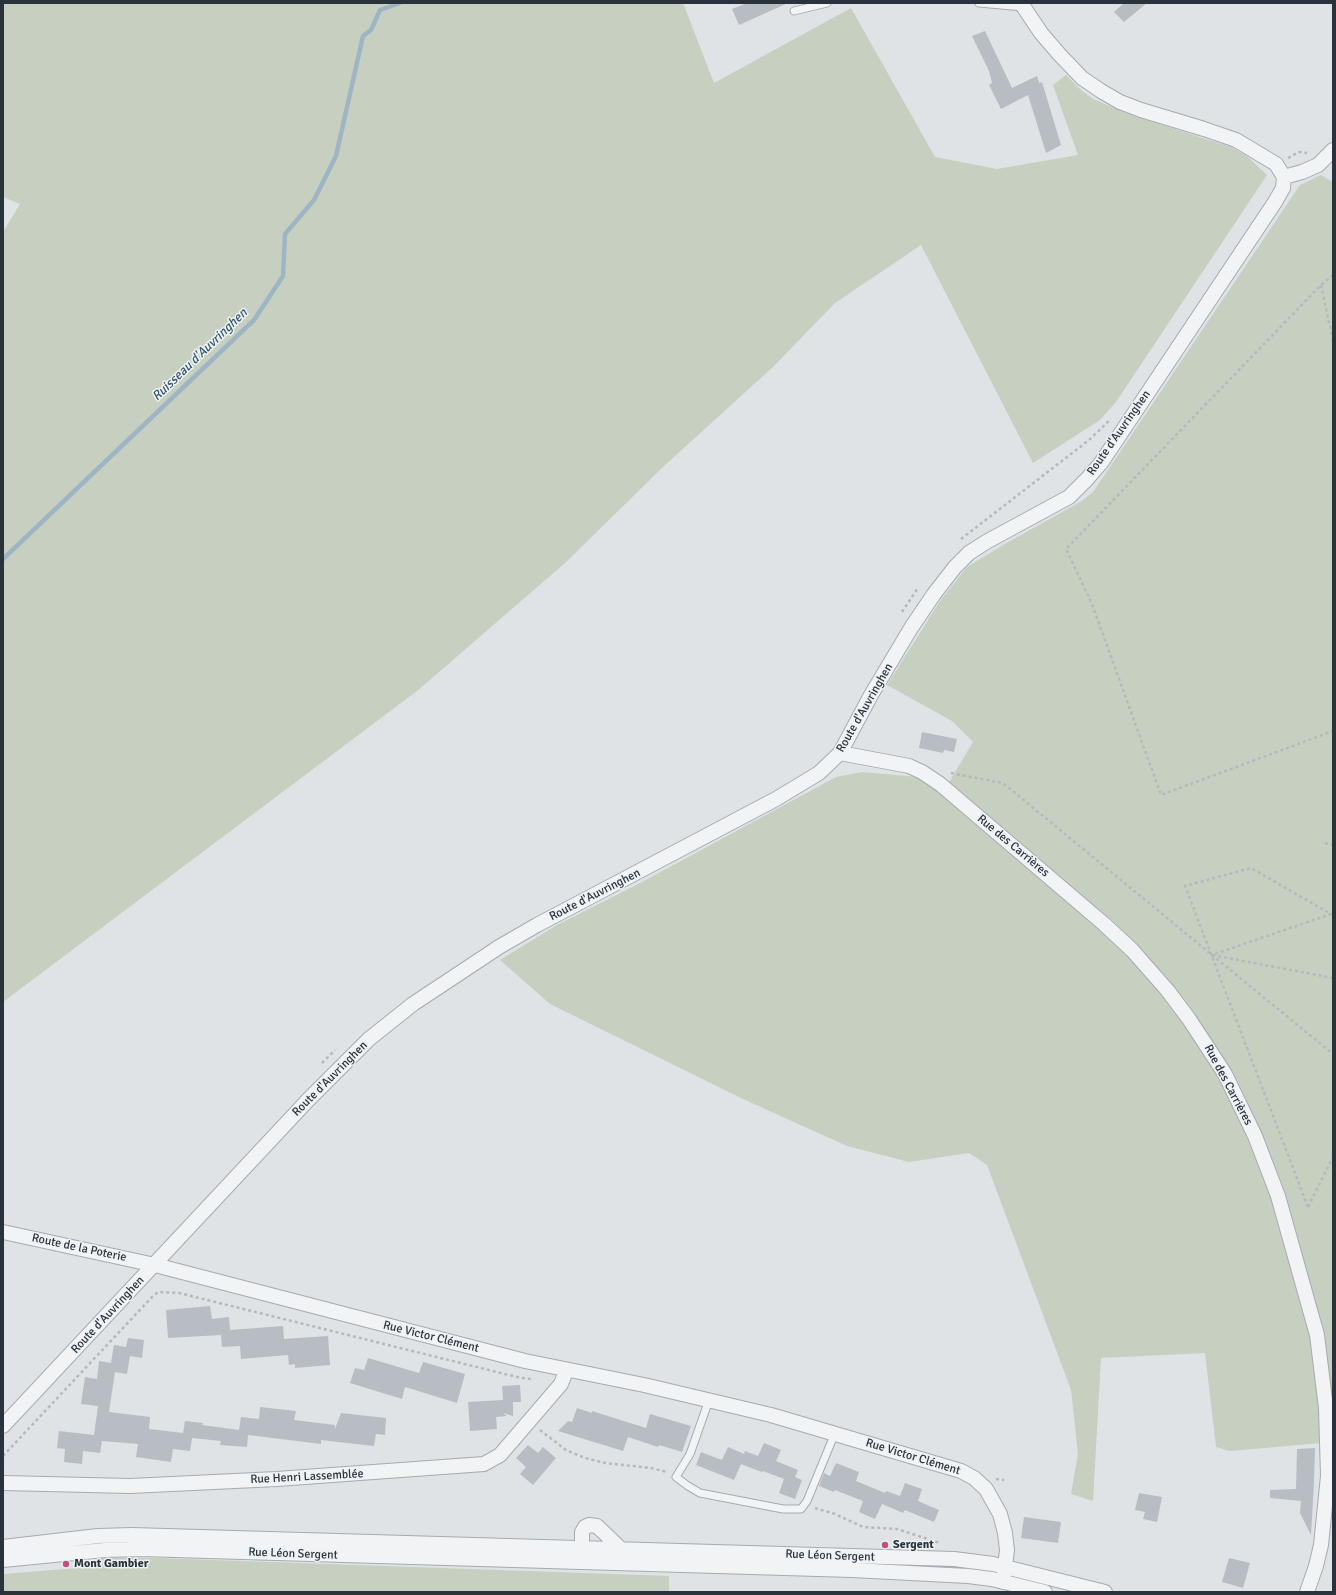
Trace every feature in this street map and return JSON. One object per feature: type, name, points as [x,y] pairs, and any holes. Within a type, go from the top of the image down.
[{"type":"street","points":[[1022,5],[1041,33],[1067,64],[1101,91],[1120,102],[1141,110],[1204,128],[1236,140],[1276,164],[1284,177],[1302,172],[1318,165],[1333,150]]},
{"type":"street","name":"Route d'Auvringhen","points":[[3,1426],[331,1076],[369,1039],[413,1004],[462,970],[523,933],[802,784],[828,766],[840,753],[871,695],[911,628],[955,566],[969,553],[986,542],[1069,497],[1094,471],[1275,202],[1284,188],[1284,177]]},
{"type":"street","name":"Rue des Carrières","points":[[840,753],[909,766],[922,772],[940,784],[1104,924],[1132,950],[1190,1019],[1225,1074],[1253,1130],[1276,1191],[1306,1291],[1317,1334],[1326,1408],[1328,1476],[1321,1546],[1307,1592]]},
{"type":"street","name":"Route de la Poterie","points":[[3,1232],[155,1265]]},
{"type":"street","name":"Rue Victor Clément","points":[[155,1265],[566,1371],[644,1385],[771,1415],[961,1471],[981,1483],[995,1504],[1004,1525],[1007,1550],[1003,1582]]},
{"type":"street","name":"Rue Henri Lassemblée","points":[[3,1483],[130,1486],[477,1466],[490,1462],[500,1455],[561,1384],[566,1371]]},
{"type":"street","points":[[583,1563],[581,1549],[583,1529],[587,1526],[597,1526],[622,1550]]},
{"type":"street","name":"Rue Léon Sergent","points":[[3,1547],[98,1536],[132,1535],[954,1560],[1005,1567],[1105,1592]]},
{"type":"street","name":"Rue Léon Sergent","points":[[3,1560],[105,1550],[141,1549],[931,1573],[981,1578],[1045,1592]]},
{"type":"lane","points":[[794,10],[827,3]]},
{"type":"lane","points":[[979,3],[1022,5]]},
{"type":"lane","points":[[709,1400],[690,1454],[676,1477],[688,1486],[700,1492],[791,1510],[801,1509],[804,1506],[835,1434]]},
{"type":"path","points":[[1333,275],[1321,285],[1066,548],[1092,604],[1161,795],[1333,731]]},
{"type":"path","points":[[1321,285],[1333,341]]},
{"type":"path","points":[[957,543],[1089,440],[1112,418]]},
{"type":"path","points":[[898,618],[920,587]]},
{"type":"path","points":[[946,772],[1003,784],[1333,1054]]},
{"type":"path","points":[[1325,843],[1333,845]]},
{"type":"path","points":[[1332,914],[1251,868],[1185,886],[1308,1207],[1333,1157]]},
{"type":"path","points":[[1212,955],[1332,914]]},
{"type":"path","points":[[1212,955],[1333,978]]},
{"type":"path","points":[[320,1065],[340,1045]]},
{"type":"path","points":[[3,1456],[158,1292],[179,1293],[521,1378],[535,1379]]},
{"type":"path","points":[[530,1421],[558,1446],[576,1455],[605,1463],[658,1469],[676,1477]]},
{"type":"path","points":[[804,1506],[835,1514],[863,1527],[897,1529],[945,1544]]},
{"type":"shaded area","points":[[3,3],[683,3],[714,83],[851,8],[935,157],[997,169],[1078,155],[1053,85],[1066,75],[1081,90],[1093,99],[1131,115],[1231,147],[1247,156],[1267,175],[1116,402],[1100,420],[1033,463],[921,245],[835,303],[773,367],[664,466],[564,564],[417,691],[3,1002],[3,232],[20,204],[3,197]]},
{"type":"shaded area","points":[[1321,175],[1333,182],[1333,1442],[1230,1451],[1216,1447],[1205,1353],[1101,1358],[1093,1501],[1071,1494],[1078,1454],[1071,1390],[987,1165],[969,1153],[909,1162],[847,1146],[743,1099],[550,1004],[500,960],[557,925],[642,882],[836,777],[862,772],[919,777],[948,784],[973,742],[952,721],[887,685],[940,601],[967,567],[1080,502],[1093,492],[1300,185]]},
{"type":"shaded area","points":[[100,1558],[157,1558],[669,1576],[669,1592],[3,1592],[3,1574],[91,1567]]},
{"type":"building","points":[[747,3],[788,3],[739,25],[732,9]]},
{"type":"building","points":[[1124,3],[1147,3],[1124,22],[1114,12]]},
{"type":"building","points":[[985,31],[1012,88],[1037,76],[1039,83],[1042,82],[1061,145],[1046,153],[1028,95],[1001,109],[989,85],[992,83],[989,71],[972,36]]},
{"type":"building","points":[[922,732],[957,739],[954,752],[944,750],[943,753],[919,748]]},
{"type":"building","points":[[210,1306],[212,1319],[229,1317],[230,1330],[283,1326],[284,1339],[328,1336],[330,1365],[295,1368],[295,1364],[289,1365],[288,1355],[241,1359],[240,1346],[222,1347],[221,1335],[168,1338],[166,1310]]},
{"type":"building","points":[[128,1338],[144,1340],[142,1358],[130,1356],[127,1374],[115,1372],[109,1412],[150,1417],[149,1429],[183,1433],[185,1421],[239,1430],[241,1417],[259,1419],[260,1407],[296,1411],[294,1420],[335,1425],[335,1429],[341,1413],[386,1418],[385,1435],[376,1434],[374,1446],[321,1440],[321,1444],[248,1435],[247,1447],[220,1445],[221,1441],[192,1438],[190,1451],[173,1449],[171,1462],[136,1457],[138,1444],[102,1441],[100,1453],[83,1451],[82,1464],[64,1462],[65,1449],[57,1448],[59,1431],[94,1435],[98,1406],[81,1404],[85,1377],[97,1379],[99,1361],[111,1363],[114,1345],[126,1347]]},
{"type":"building","points":[[368,1358],[419,1373],[423,1362],[465,1374],[457,1403],[405,1387],[402,1399],[350,1383],[355,1368],[364,1370]]},
{"type":"building","points":[[520,1385],[521,1402],[513,1402],[513,1416],[503,1413],[507,1416],[496,1417],[497,1429],[470,1431],[468,1402],[503,1400],[502,1386]]},
{"type":"building","points":[[577,1408],[592,1413],[592,1411],[646,1428],[650,1414],[691,1426],[682,1452],[659,1445],[658,1447],[628,1437],[623,1451],[558,1431],[568,1421],[572,1422]]},
{"type":"building","points":[[764,1443],[781,1450],[776,1461],[798,1470],[795,1477],[802,1480],[795,1499],[779,1493],[784,1479],[763,1471],[762,1472],[741,1464],[734,1480],[696,1465],[701,1452],[722,1460],[728,1447],[744,1454],[745,1451],[758,1456]]},
{"type":"building","points":[[528,1445],[538,1453],[543,1447],[556,1458],[533,1485],[520,1474],[526,1467],[516,1458]]},
{"type":"building","points":[[1315,1448],[1311,1535],[1300,1513],[1301,1501],[1270,1498],[1270,1490],[1296,1489],[1297,1449]]},
{"type":"building","points":[[836,1463],[859,1472],[856,1481],[885,1493],[886,1491],[900,1496],[905,1483],[922,1489],[918,1501],[939,1510],[934,1522],[905,1510],[903,1513],[882,1504],[875,1519],[859,1512],[863,1501],[835,1490],[834,1492],[819,1486],[824,1473],[830,1476]]},
{"type":"building","points":[[1139,1493],[1162,1497],[1157,1522],[1143,1519],[1145,1512],[1135,1510]]},
{"type":"building","points":[[1024,1517],[1061,1522],[1058,1543],[1021,1538]]},
{"type":"building","points":[[1229,1558],[1250,1563],[1243,1588],[1222,1582]]},
{"type":"waterway","name":"Ruisseau d'Auvringhen","points":[[3,559],[254,320],[283,276],[285,234],[314,200],[336,156],[363,36],[371,30],[380,10],[400,3]]},
{"type":"place","name":"Sergent","points":[[885,1545]]},
{"type":"place","name":"Mont Gambier","points":[[66,1564]]}]
